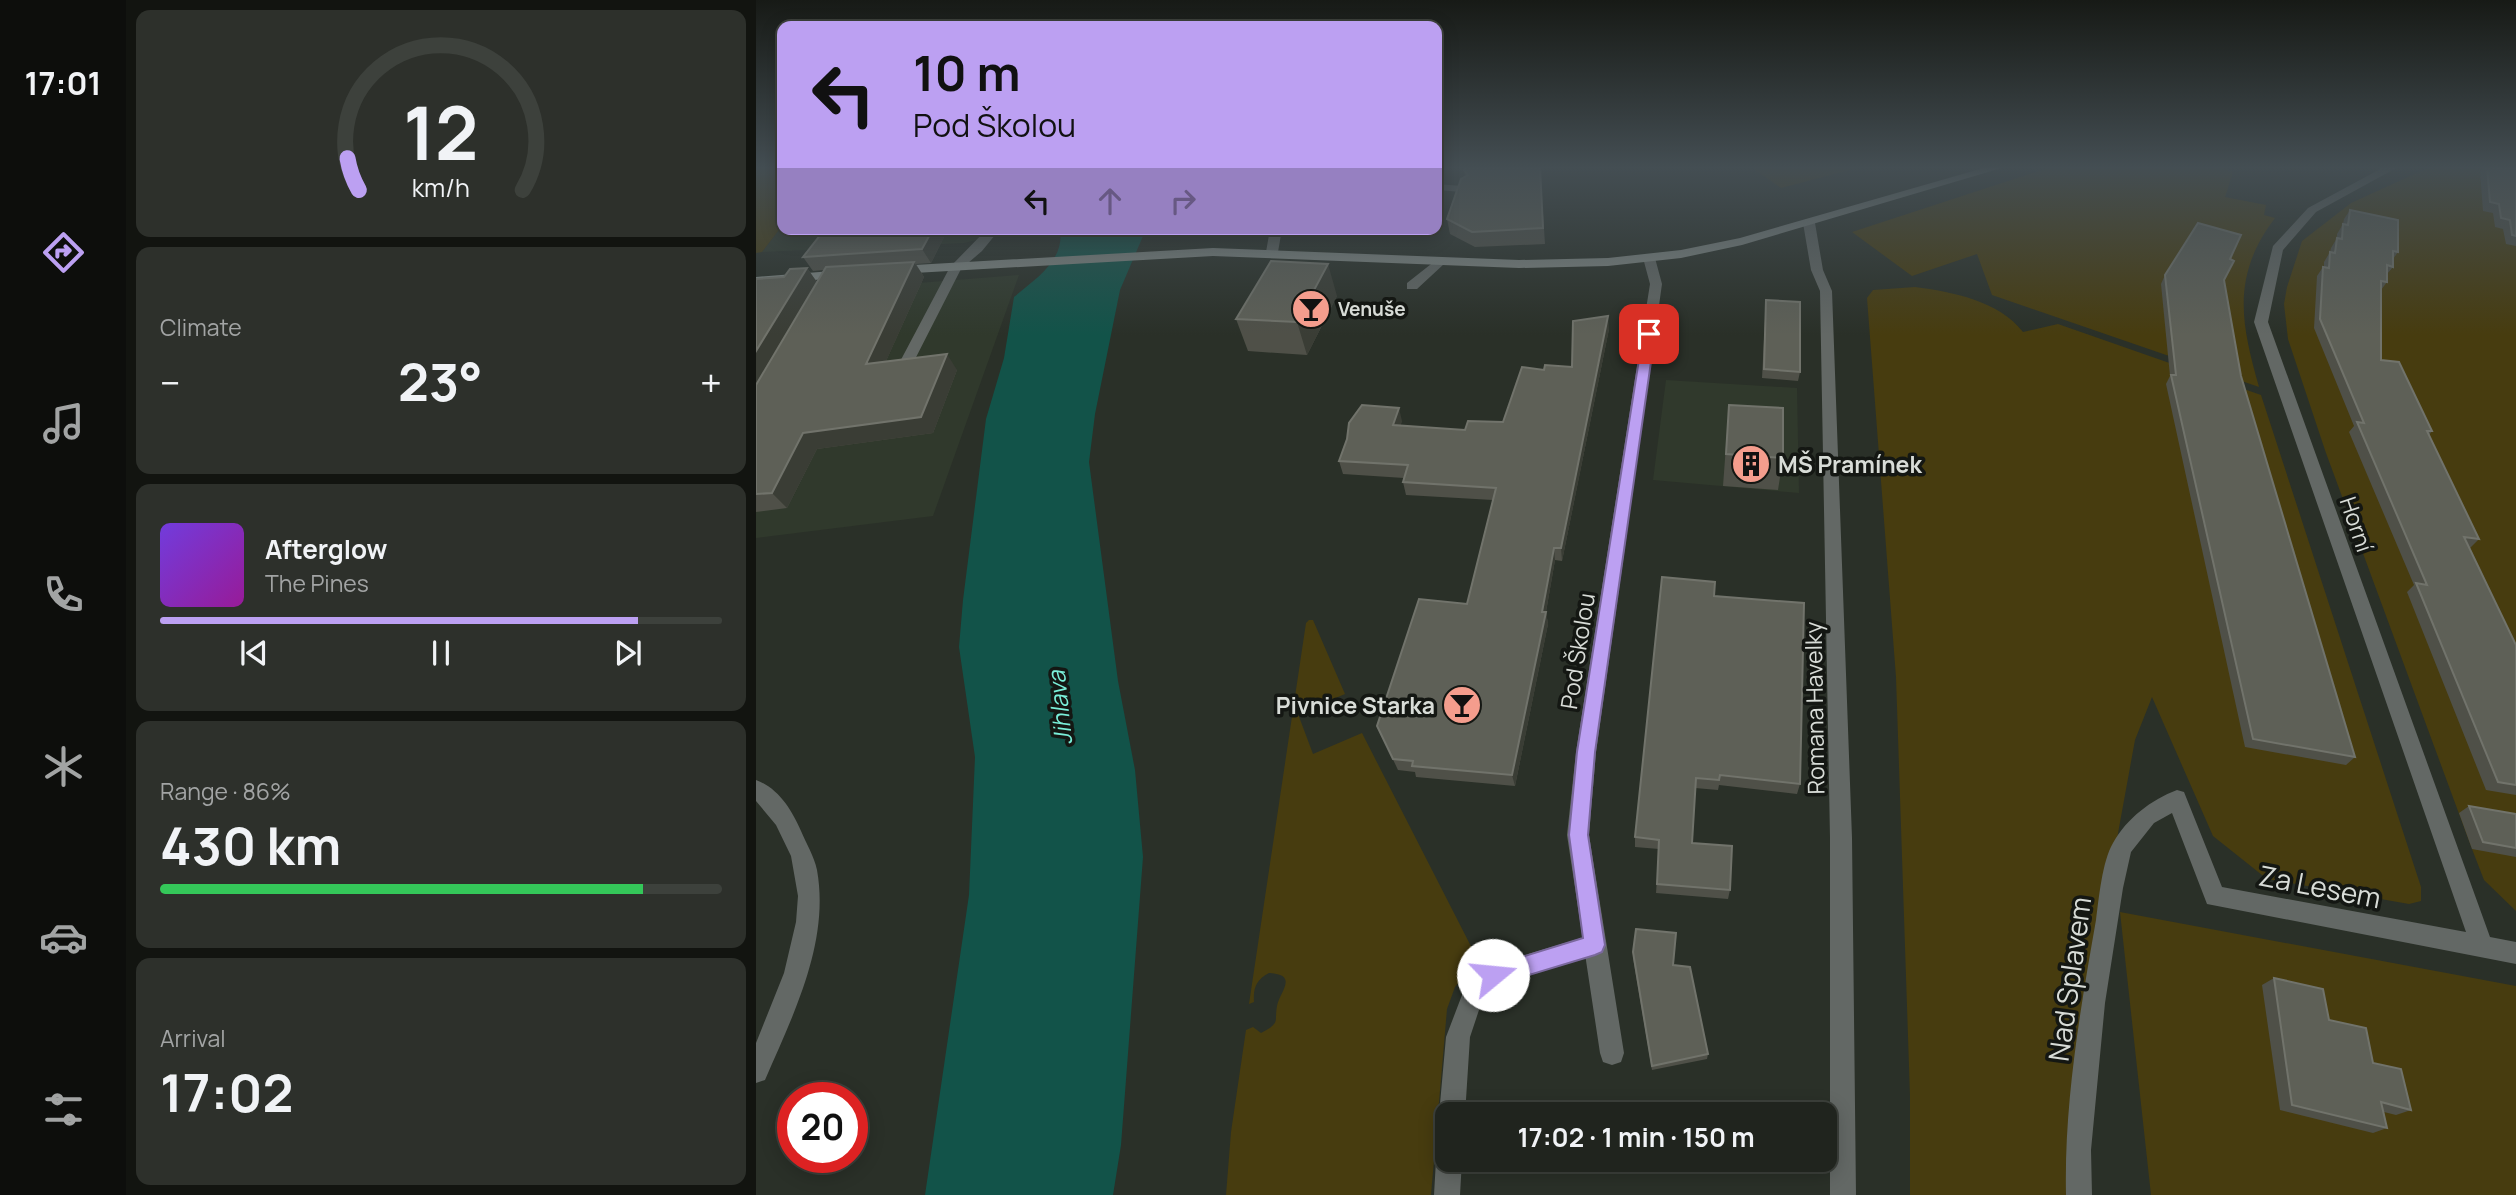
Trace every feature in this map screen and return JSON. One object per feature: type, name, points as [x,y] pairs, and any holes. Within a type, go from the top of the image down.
[{"type":"main road","points":[[887,271],[1178,253],[1272,252],[1542,264],[1649,258],[1710,248],[1809,223]]},
{"type":"main road","points":[[756,281],[829,280],[860,273]]},
{"type":"street","name":"Romana Havelky","points":[[1809,223],[1817,270],[1826,290],[1841,824],[1843,1195]]},
{"type":"street","name":"Horní","points":[[2301,223],[2277,249],[2261,322],[2482,946]]},
{"type":"street","points":[[902,371],[956,267],[989,235]]},
{"type":"street","points":[[1272,252],[1275,235]]},
{"type":"street","name":"Pod Školou","points":[[1612,1053],[1578,835],[1586,752],[1656,284],[1649,258]]},
{"type":"street","points":[[1412,286],[1440,261]]},
{"type":"street","points":[[756,789],[764,794],[789,826],[806,870],[807,934],[788,996],[756,1071]]},
{"type":"street","name":"Za Lesem","points":[[2177,799],[2215,896],[2516,953]]},
{"type":"street","name":"Nad Splavem","points":[[2079,1195],[2078,1150],[2093,1003],[2121,848],[2147,816],[2177,799]]},
{"type":"street","points":[[1453,1102],[1458,1037],[1470,1003],[1493,975],[1595,945]]},
{"type":"street","points":[[1447,1195],[1448,1172]]},
{"type":"shaded area","points":[[756,223],[777,223],[777,232],[762,252],[756,253]]},
{"type":"shaded area","points":[[1880,223],[2272,223],[2251,260],[2244,300],[2248,342],[2259,387],[1992,295],[1977,254],[1912,276],[1852,232]]},
{"type":"shaded area","points":[[2326,223],[2516,223],[2516,911],[2484,880],[2326,453],[2288,339],[2284,304],[2302,241]]},
{"type":"shaded area","points":[[777,232],[777,235],[999,235],[964,243],[762,252]]},
{"type":"shaded area","points":[[1019,275],[933,516],[756,538],[756,296]]},
{"type":"shaded area","points":[[1915,287],[1960,295],[1988,305],[2013,321],[2023,332],[2058,324],[2261,395],[2421,887],[2421,901],[2409,904],[2267,879],[2213,836],[2152,697],[2135,740],[2087,1003],[2067,1195],[1910,1195],[1910,1096],[1896,677],[1867,298],[1873,290]]},
{"type":"shaded area","points":[[1666,380],[1797,388],[1799,493],[1653,480]]},
{"type":"shaded area","points":[[1313,620],[1345,694],[1298,714],[1313,754],[1362,733],[1478,960],[1455,987],[1447,1009],[1439,1102],[1435,1102],[1431,1195],[1226,1195],[1231,1132],[1246,1030],[1253,1027],[1261,1033],[1272,1027],[1286,980],[1278,974],[1269,973],[1258,982],[1254,1002],[1249,1004],[1306,623]]},
{"type":"shaded area","points":[[2120,912],[2516,986],[2516,1195],[2151,1195]]},
{"type":"water","name":"Jihlava","points":[[1060,235],[1143,235],[1120,290],[1095,414],[1089,462],[1118,681],[1135,770],[1143,857],[1121,1145],[1113,1195],[925,1195],[969,895],[975,757],[959,647],[986,419],[1004,358],[1014,297],[1047,268],[1058,251]]},
{"type":"building","points":[[1454,223],[1543,223],[1543,228],[1472,232]]},
{"type":"building","points":[[2198,223],[2241,235],[2230,259],[2234,261],[2224,280],[2241,376],[2355,757],[2253,739],[2171,375],[2176,375],[2165,275]]},
{"type":"building","points":[[2348,223],[2398,223],[2398,252],[2393,251],[2393,267],[2387,265],[2387,282],[2381,281],[2381,360],[2399,362],[2432,431],[2427,431],[2479,539],[2464,537],[2516,645],[2516,785],[2498,782],[2416,583],[2427,585],[2357,422],[2364,423],[2320,319],[2323,267],[2329,268],[2330,252],[2335,253],[2337,238],[2342,239],[2343,224],[2348,225]]},
{"type":"building","points":[[2510,223],[2516,223],[2516,236],[2512,235]]},
{"type":"building","points":[[820,235],[930,235],[922,249],[803,257]]},
{"type":"building","points":[[1271,261],[1328,264],[1297,322],[1236,319]]},
{"type":"building","points":[[914,262],[866,364],[947,354],[921,417],[803,433],[772,493],[756,494],[756,385],[826,267]]},
{"type":"building","points":[[807,268],[756,351],[756,279],[784,277],[790,269]]},
{"type":"building","points":[[1766,300],[1800,302],[1800,372],[1764,369]]},
{"type":"building","points":[[1608,316],[1561,548],[1554,548],[1542,612],[1546,612],[1512,775],[1412,766],[1413,761],[1393,759],[1377,726],[1419,599],[1467,604],[1496,488],[1403,482],[1408,465],[1339,461],[1347,439],[1349,423],[1362,405],[1399,408],[1393,425],[1465,430],[1468,421],[1503,422],[1522,367],[1544,370],[1545,365],[1572,367],[1573,321]]},
{"type":"building","points":[[1729,405],[1783,408],[1783,458],[1726,454]]},
{"type":"building","points":[[1662,577],[1715,582],[1714,596],[1804,603],[1800,784],[1720,775],[1719,780],[1696,778],[1692,843],[1732,846],[1730,890],[1657,884],[1659,840],[1635,837]]},
{"type":"building","points":[[2469,806],[2516,814],[2516,848],[2483,842]]},
{"type":"building","points":[[1636,929],[1676,933],[1673,965],[1690,967],[1708,1054],[1652,1066],[1633,952]]},
{"type":"building","points":[[2274,978],[2323,989],[2329,1020],[2366,1028],[2373,1063],[2401,1069],[2411,1110],[2381,1102],[2387,1128],[2292,1105]]},
{"type":"place","name":"Venuše","points":[[1311,309]]},
{"type":"place","name":"MŠ Pramínek","points":[[1751,464]]},
{"type":"place","name":"Pivnice Starka","points":[[1462,705]]},
{"type":"route","points":[[1493,975],[1595,945],[1578,835],[1586,752],[1649,334]]}]
